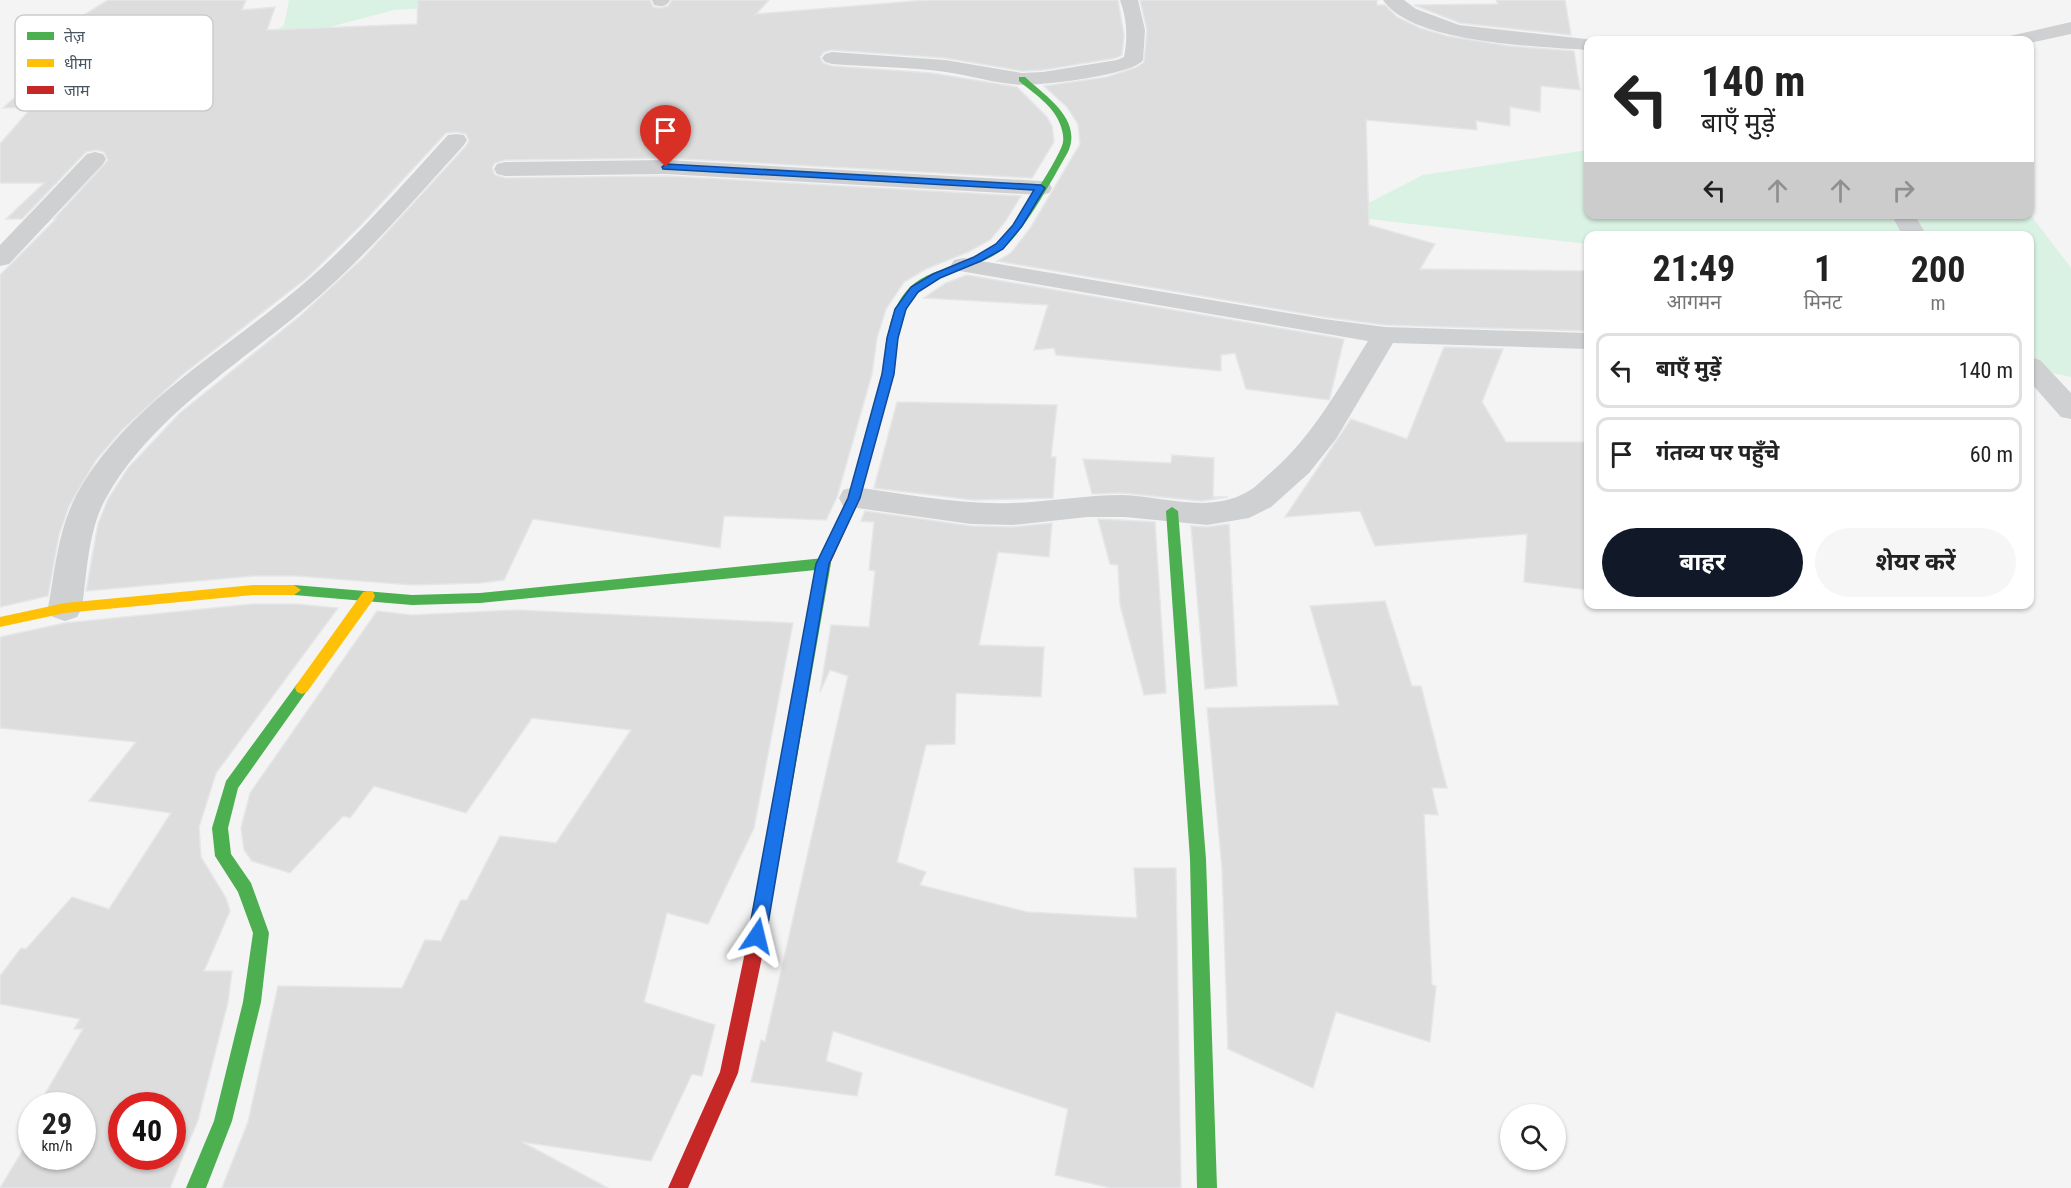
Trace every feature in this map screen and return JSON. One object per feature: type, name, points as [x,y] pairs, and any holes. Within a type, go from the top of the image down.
[{"type":"street","points":[[832,58],[945,66],[1022,79],[1043,78],[1123,65],[1133,60],[1137,43],[1133,10],[1129,0]]},
{"type":"street","points":[[1392,0],[1401,9],[1441,27],[1472,33],[1584,44]]},
{"type":"street","points":[[2034,36],[2071,28]]},
{"type":"street","points":[[678,1188],[729,1073],[749,981],[823,564],[854,498],[888,374],[892,338],[901,309],[914,289],[936,276],[1000,247],[1017,226],[1067,143],[1065,125],[1047,100],[1022,79]]},
{"type":"street","points":[[65,608],[79,534],[92,496],[122,452],[168,405],[317,284],[456,141]]},
{"type":"street","points":[[0,259],[95,159]]},
{"type":"street","points":[[505,169],[666,167],[1041,188]]},
{"type":"street","points":[[963,265],[1324,327],[1385,335],[1584,342]]},
{"type":"street","points":[[854,498],[971,513],[1013,514],[1086,506],[1125,506],[1207,514],[1238,510],[1260,499],[1298,466],[1326,432],[1385,335]]},
{"type":"street","points":[[2039,385],[2071,410]]},
{"type":"street","points":[[1172,511],[1198,859],[1207,1188]]},
{"type":"street","points":[[0,622],[65,608],[254,590],[297,590],[412,600],[480,598],[823,564]]},
{"type":"street","points":[[196,1188],[223,1121],[252,1002],[261,933],[245,888],[223,856],[220,828],[231,786],[368,596]]},
{"type":"green space","points":[[289,0],[475,0],[472,5],[394,10],[250,48],[284,25]]},
{"type":"green space","points":[[1584,151],[1584,219],[2034,219],[2071,268],[2071,377],[2034,369],[2034,231],[1584,231],[1584,244],[1343,216],[1423,175]]},
{"type":"building","points":[[108,0],[246,0],[242,10],[275,7],[267,30],[417,24],[418,0],[650,0],[653,7],[661,8],[668,6],[672,0],[769,0],[756,14],[927,0],[1118,0],[1124,35],[1122,55],[1116,58],[1043,70],[1022,71],[945,58],[832,50],[824,52],[820,57],[823,63],[832,66],[932,73],[1017,87],[1047,117],[1052,126],[1054,142],[1032,178],[666,158],[505,160],[495,163],[492,168],[495,175],[505,178],[666,176],[1021,196],[1005,222],[990,240],[968,252],[926,269],[904,282],[886,309],[877,338],[872,374],[837,497],[826,520],[724,516],[720,548],[533,519],[504,580],[480,583],[412,585],[297,576],[253,576],[86,591],[98,524],[108,499],[128,468],[180,413],[300,316],[364,257],[469,141],[466,134],[446,133],[361,225],[308,277],[182,375],[122,430],[96,460],[69,506],[59,535],[48,596],[0,607],[0,275],[56,219],[54,219],[108,160],[104,152],[96,150],[86,152],[22,219],[6,219],[44,183],[0,183],[0,144],[29,111],[213,111],[213,15],[84,15]]},
{"type":"building","points":[[1140,0],[1377,0],[1377,5],[1385,5],[1397,17],[1420,28],[1447,36],[1509,46],[1574,51],[1580,90],[1541,86],[1540,112],[1510,107],[1510,126],[1476,121],[1477,130],[1366,120],[1369,225],[1435,244],[1420,269],[1584,271],[1584,331],[1385,325],[1324,317],[997,261],[1011,253],[1031,227],[1080,144],[1078,124],[1067,107],[1044,86],[1107,77],[1137,67],[1144,62],[1147,30]]},
{"type":"building","points":[[1496,0],[1565,0],[1571,35],[1460,23],[1414,5],[1498,4]]},
{"type":"building","points":[[15,97],[15,108],[3,108]]},
{"type":"building","points":[[967,275],[1344,339],[1329,400],[1246,389],[1235,353],[1221,355],[1221,371],[1056,355],[1054,348],[1034,350],[1048,305],[924,298],[946,283]]},
{"type":"building","points":[[1444,347],[1503,349],[1482,402],[1506,442],[1584,442],[1584,590],[1524,582],[1527,534],[1375,546],[1360,511],[1285,517],[1351,419],[1407,439]]},
{"type":"building","points":[[897,402],[1057,405],[1051,457],[1056,457],[1053,498],[973,500],[874,488]]},
{"type":"building","points":[[1172,455],[1214,458],[1213,497],[1228,497],[1201,501],[1122,493],[1092,494],[1083,459],[1171,463]]},
{"type":"building","points":[[865,511],[971,526],[1013,527],[1052,523],[1049,557],[998,552],[979,645],[1044,647],[1041,697],[956,693],[955,744],[926,745],[897,862],[926,872],[920,885],[1027,912],[1137,918],[1134,868],[1176,868],[1181,1188],[1111,1188],[1055,1175],[1068,1109],[833,1031],[826,1061],[862,1073],[857,1096],[751,1082],[761,1040],[765,1042],[848,676],[830,670],[820,692],[831,625],[869,627],[875,571],[869,570],[874,522],[861,521]]},
{"type":"building","points":[[1098,519],[1155,522],[1166,693],[1144,695],[1120,605],[1118,565],[1110,564]]},
{"type":"building","points":[[1229,524],[1237,686],[1205,689],[1191,526],[1207,527]]},
{"type":"building","points":[[1385,601],[1412,686],[1421,686],[1447,788],[1432,788],[1438,815],[1424,814],[1432,985],[1436,986],[1430,1042],[1336,1012],[1313,1088],[1228,1049],[1222,868],[1207,708],[1339,705],[1310,606]]},
{"type":"building","points":[[253,604],[297,604],[338,608],[216,773],[199,827],[201,857],[226,898],[230,911],[204,971],[232,971],[228,1002],[198,1120],[186,1149],[186,1092],[108,1092],[108,1170],[177,1170],[170,1188],[0,1188],[18,1158],[18,1170],[96,1170],[96,1092],[46,1092],[83,1029],[74,1029],[80,1019],[0,1004],[0,976],[21,948],[26,949],[72,897],[109,909],[171,813],[89,801],[136,742],[0,728],[0,637],[65,623]]},
{"type":"building","points":[[517,610],[793,623],[754,828],[708,924],[667,913],[644,1002],[715,1025],[702,1076],[692,1074],[651,1161],[522,1142],[608,1188],[222,1188],[248,1122],[278,986],[402,988],[425,940],[441,941],[461,900],[467,900],[500,836],[556,843],[631,730],[532,718],[466,813],[374,786],[350,818],[343,816],[290,873],[252,861],[244,850],[241,828],[250,793],[377,611],[412,615]]},
{"type":"traffic: fast","points":[[890,358],[896,322],[908,297],[932,277],[979,259],[1000,247],[1025,214],[1067,144],[1065,126],[1058,112],[1022,79]]},
{"type":"traffic: fast","points":[[1172,511],[1198,859],[1207,1188]]},
{"type":"traffic: fast","points":[[753,957],[824,563]]},
{"type":"traffic: fast","points":[[294,590],[412,600],[480,598],[823,564]]},
{"type":"traffic: fast","points":[[196,1188],[223,1121],[252,1002],[261,933],[245,888],[223,856],[220,828],[231,786],[302,688]]},
{"type":"traffic: slow","points":[[0,622],[65,608],[253,590],[294,590]]},
{"type":"traffic: slow","points":[[302,688],[368,596]]},
{"type":"traffic: jam","points":[[824,563],[854,498],[888,374],[890,358]]},
{"type":"traffic: jam","points":[[678,1188],[729,1073],[753,957]]},
{"type":"route","points":[[666,167],[1041,188],[1017,226],[1000,247],[978,259],[936,276],[914,289],[901,309],[892,338],[888,374],[854,498],[823,564],[757,936]]}]
